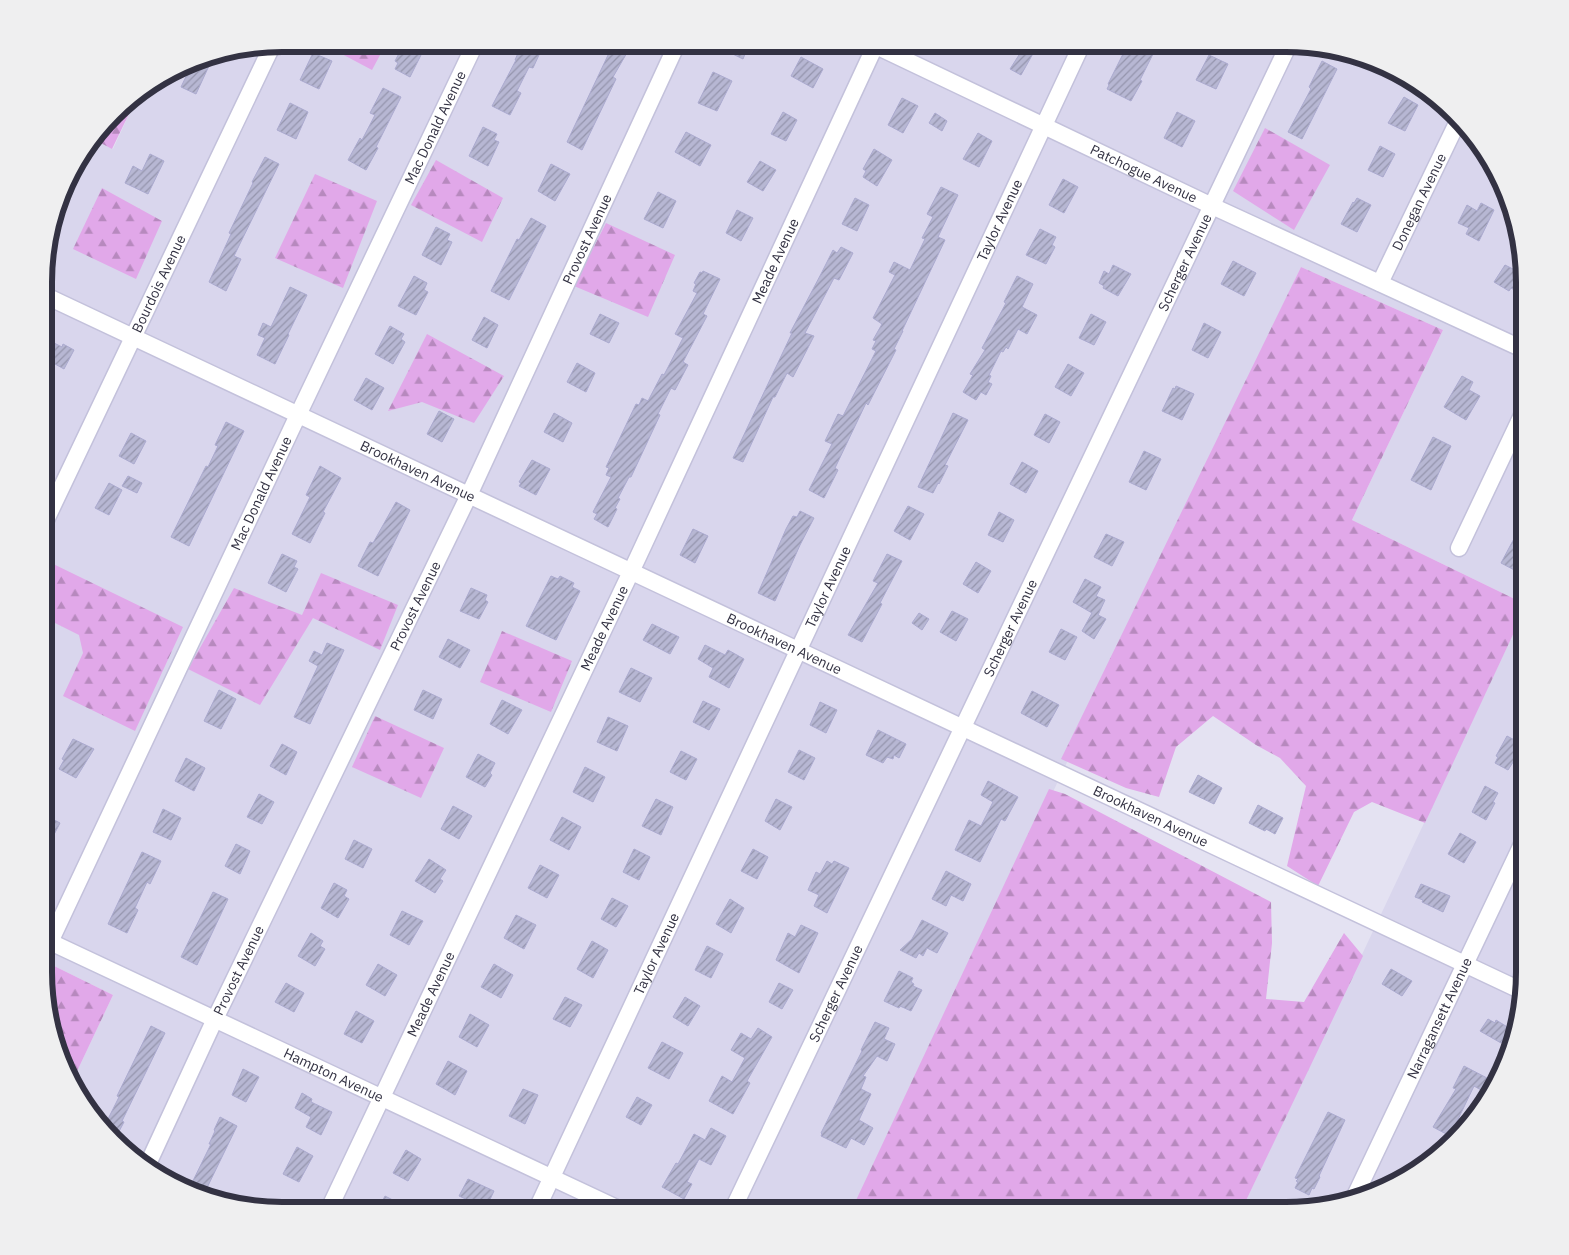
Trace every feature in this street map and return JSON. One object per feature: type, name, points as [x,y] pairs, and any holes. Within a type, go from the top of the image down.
[{"type":"street","name":"Mac Donald Avenue","points":[[52,931],[471,52]]},
{"type":"street","name":"Provost Avenue","points":[[150,1160],[216,1018],[469,495],[673,52]]},
{"type":"street","name":"Meade Avenue","points":[[332,1202],[632,572],[872,52]]},
{"type":"street","name":"Patchogue Avenue","points":[[890,52],[1212,206],[1516,346]]},
{"type":"street","name":"Taylor Avenue","points":[[540,1202],[1078,52]]},
{"type":"street","name":"Scherger Avenue","points":[[736,1202],[1285,52]]},
{"type":"street","name":"Bourdois Avenue","points":[[52,507],[269,53]]},
{"type":"street","name":"Donegan Avenue","points":[[1380,283],[1455,127]]},
{"type":"street","name":"Brookhaven Avenue","points":[[52,299],[1516,988]]},
{"type":"street","points":[[1459,548],[1516,428]]},
{"type":"street","name":"Narragansett Avenue","points":[[1357,1191],[1516,857]]},
{"type":"street","name":"Hampton Avenue","points":[[52,943],[216,1018],[604,1202]]},
{"type":"shaded area","points":[[282,52],[1286,52],[1317,54],[1346,60],[1375,70],[1402,83],[1427,100],[1449,120],[1469,142],[1486,168],[1499,194],[1509,223],[1516,267],[1516,600],[1352,520],[1443,330],[1301,267],[859,1202],[267,1202],[223,1195],[194,1185],[155,1164],[120,1135],[100,1113],[76,1074],[113,995],[52,965],[52,282],[54,252],[60,223],[70,194],[83,168],[100,142],[113,149],[131,110],[155,91],[194,70],[223,60],[252,54]]},
{"type":"shaded area","points":[[1516,628],[1516,988],[1509,1032],[1493,1074],[1469,1113],[1449,1135],[1427,1155],[1402,1172],[1375,1185],[1346,1195],[1317,1201],[1245,1202]]},
{"type":"green space","points":[[338,52],[382,52],[372,70]]},
{"type":"green space","points":[[131,110],[112,149],[100,142]]},
{"type":"green space","points":[[1265,128],[1330,165],[1294,230],[1233,191]]},
{"type":"green space","points":[[436,160],[503,198],[482,242],[411,205]]},
{"type":"green space","points":[[315,174],[377,201],[343,288],[275,258]]},
{"type":"green space","points":[[102,188],[162,221],[136,279],[73,249]]},
{"type":"green space","points":[[606,223],[675,255],[648,317],[574,286]]},
{"type":"green space","points":[[1301,267],[1443,330],[1352,520],[1516,600],[1516,628],[1425,823],[1372,802],[1354,812],[1318,886],[1287,866],[1306,786],[1280,758],[1256,745],[1213,716],[1176,747],[1159,797],[1126,788],[1061,759]]},
{"type":"green space","points":[[427,334],[504,376],[474,423],[422,402],[388,411]]},
{"type":"green space","points":[[52,563],[183,627],[135,731],[63,696],[83,653],[79,635],[52,622]]},
{"type":"green space","points":[[321,573],[398,605],[380,650],[313,618],[260,705],[188,669],[234,588],[302,615]]},
{"type":"green space","points":[[502,631],[572,661],[551,712],[480,682]]},
{"type":"green space","points":[[375,716],[444,748],[421,798],[352,767]]},
{"type":"green space","points":[[1049,789],[1065,794],[1271,902],[1272,943],[1266,999],[1304,1002],[1344,933],[1363,956],[1245,1202],[855,1202]]},
{"type":"green space","points":[[52,965],[113,995],[76,1074],[60,1032],[54,1003]]},
{"type":"building","points":[[400,52],[422,52],[410,77],[395,69],[398,63],[395,61]]},
{"type":"building","points":[[518,52],[540,52],[533,68],[529,67],[517,91],[521,93],[510,115],[492,106]]},
{"type":"building","points":[[607,52],[627,52],[613,77],[616,79],[582,150],[567,142],[609,53]]},
{"type":"building","points":[[729,52],[746,52],[743,59]]},
{"type":"building","points":[[1021,52],[1034,52],[1021,75],[1010,69]]},
{"type":"building","points":[[1124,52],[1154,52],[1131,101],[1107,89]]},
{"type":"building","points":[[313,53],[332,61],[319,89],[300,80]]},
{"type":"building","points":[[1209,55],[1228,64],[1216,89],[1196,80]]},
{"type":"building","points":[[801,57],[823,69],[813,88],[791,76]]},
{"type":"building","points":[[1322,61],[1337,69],[1302,139],[1288,132],[1311,89],[1309,87]]},
{"type":"building","points":[[209,65],[196,94],[181,87],[188,73]]},
{"type":"building","points":[[713,72],[732,81],[717,111],[698,103]]},
{"type":"building","points":[[383,88],[401,97],[366,170],[348,160],[360,138],[362,140],[375,115],[370,113]]},
{"type":"building","points":[[1404,97],[1418,105],[1405,131],[1388,123]]},
{"type":"building","points":[[902,98],[918,106],[903,133],[888,125]]},
{"type":"building","points":[[290,103],[308,112],[296,139],[277,130]]},
{"type":"building","points":[[783,112],[797,120],[786,141],[771,134]]},
{"type":"building","points":[[1177,112],[1195,121],[1182,147],[1164,138]]},
{"type":"building","points":[[935,113],[947,121],[942,131],[929,123]]},
{"type":"building","points":[[483,127],[497,134],[494,140],[499,142],[488,166],[469,156]]},
{"type":"building","points":[[686,132],[711,145],[700,166],[675,152]]},
{"type":"building","points":[[978,133],[992,141],[979,167],[963,159]]},
{"type":"building","points":[[1380,146],[1395,154],[1383,177],[1368,170]]},
{"type":"building","points":[[874,149],[892,160],[877,186],[863,177],[866,171],[863,169]]},
{"type":"building","points":[[150,154],[164,161],[148,194],[125,183],[133,166],[142,171]]},
{"type":"building","points":[[265,157],[279,164],[234,256],[241,259],[226,291],[209,282],[231,234],[229,233]]},
{"type":"building","points":[[760,161],[776,170],[763,191],[747,182]]},
{"type":"building","points":[[551,164],[570,174],[555,201],[538,191]]},
{"type":"building","points":[[1063,179],[1078,187],[1064,213],[1049,205]]},
{"type":"building","points":[[941,187],[958,195],[938,237],[945,240],[902,331],[894,349],[896,350],[868,405],[866,403],[835,468],[838,470],[824,498],[809,490],[832,444],[825,441],[838,414],[843,416],[876,351],[872,349],[876,341],[873,340],[882,324],[873,318],[895,275],[889,272],[894,262],[910,270],[925,239],[922,238],[933,217],[927,214]]},
{"type":"building","points":[[658,192],[676,201],[663,228],[644,219]]},
{"type":"building","points":[[855,198],[869,205],[857,231],[842,224]]},
{"type":"building","points":[[1357,198],[1371,205],[1357,232],[1341,224]]},
{"type":"building","points":[[1481,203],[1494,210],[1479,241],[1466,234],[1469,228],[1458,223],[1467,205],[1477,211]]},
{"type":"building","points":[[737,210],[753,218],[741,241],[726,233]]},
{"type":"building","points":[[531,218],[546,226],[509,300],[491,291],[517,239],[519,240]]},
{"type":"building","points":[[436,227],[450,234],[447,240],[452,242],[441,265],[422,255]]},
{"type":"building","points":[[1040,229],[1056,237],[1052,245],[1055,247],[1046,264],[1026,255]]},
{"type":"building","points":[[841,247],[853,253],[839,280],[834,278],[805,333],[814,336],[793,377],[787,373],[775,397],[773,397],[743,462],[733,458],[792,333],[790,333],[833,250],[837,253]]},
{"type":"building","points":[[1233,261],[1256,273],[1244,296],[1221,284]]},
{"type":"building","points":[[1113,265],[1131,274],[1118,296],[1103,288],[1104,286],[1099,283],[1104,271],[1109,274]]},
{"type":"building","points":[[1505,265],[1513,269],[1516,266],[1516,291],[1511,288],[1509,291],[1494,282]]},
{"type":"building","points":[[703,271],[720,279],[703,314],[707,316],[683,362],[688,365],[675,390],[671,388],[658,414],[660,415],[631,477],[629,477],[618,498],[620,499],[615,508],[617,509],[608,527],[594,519],[597,514],[593,512],[611,477],[606,475],[609,468],[606,467],[636,404],[639,405],[642,398],[648,401],[683,338],[675,334],[697,293],[693,291],[696,284],[694,283],[700,272],[702,273]]},
{"type":"building","points":[[414,276],[427,283],[424,290],[428,292],[416,315],[398,306]]},
{"type":"building","points":[[1017,276],[1033,284],[1022,307],[1037,315],[1027,334],[1018,329],[1008,349],[1006,347],[1003,352],[1001,351],[989,375],[991,376],[988,382],[992,384],[986,395],[981,392],[976,400],[963,392],[973,375],[970,374],[985,350],[982,348],[1006,303],[1004,302]]},
{"type":"building","points":[[290,287],[307,295],[275,364],[257,355],[265,338],[258,335],[263,323],[271,327]]},
{"type":"building","points":[[600,314],[619,323],[609,343],[590,334]]},
{"type":"building","points":[[1091,314],[1106,322],[1094,345],[1079,338]]},
{"type":"building","points":[[484,317],[498,325],[487,348],[472,340]]},
{"type":"building","points":[[1204,323],[1221,332],[1208,358],[1192,350]]},
{"type":"building","points":[[390,326],[404,334],[401,339],[405,342],[393,364],[375,354]]},
{"type":"building","points":[[52,342],[62,347],[63,344],[74,350],[64,369],[52,362]]},
{"type":"building","points":[[577,363],[595,373],[586,392],[567,382]]},
{"type":"building","points":[[1068,364],[1084,373],[1071,396],[1055,387]]},
{"type":"building","points":[[1462,376],[1473,382],[1469,390],[1480,396],[1466,420],[1444,407]]},
{"type":"building","points":[[366,378],[384,388],[372,410],[354,400]]},
{"type":"building","points":[[1176,386],[1194,394],[1182,420],[1162,411],[1173,388],[1175,389]]},
{"type":"building","points":[[439,411],[454,419],[442,442],[427,434]]},
{"type":"building","points":[[554,413],[572,423],[563,442],[544,432]]},
{"type":"building","points":[[953,413],[968,420],[945,465],[948,466],[933,493],[918,487]]},
{"type":"building","points":[[1045,414],[1060,422],[1049,443],[1034,435]]},
{"type":"building","points":[[226,422],[244,431],[189,546],[171,537],[206,466],[208,467],[218,446],[215,445]]},
{"type":"building","points":[[131,433],[146,441],[134,464],[119,456]]},
{"type":"building","points":[[1433,437],[1451,446],[1431,490],[1411,480]]},
{"type":"building","points":[[1144,451],[1161,459],[1146,490],[1129,482]]},
{"type":"building","points":[[532,460],[550,469],[536,495],[519,486],[521,483],[519,482]]},
{"type":"building","points":[[1022,462],[1038,471],[1026,493],[1010,484]]},
{"type":"building","points":[[320,466],[341,478],[323,512],[325,513],[310,543],[292,534],[310,497],[306,495]]},
{"type":"building","points":[[128,476],[142,483],[137,493],[122,486]]},
{"type":"building","points":[[109,483],[122,490],[109,515],[95,508]]},
{"type":"building","points":[[396,502],[410,510],[378,576],[358,566],[370,542],[373,543]]},
{"type":"building","points":[[908,506],[924,514],[910,540],[894,531]]},
{"type":"building","points":[[800,511],[814,518],[775,601],[758,593],[786,529],[793,516],[797,517]]},
{"type":"building","points":[[999,512],[1014,520],[1003,542],[988,535]]},
{"type":"building","points":[[693,529],[708,536],[695,563],[680,555]]},
{"type":"building","points":[[1106,534],[1124,542],[1112,566],[1094,557]]},
{"type":"building","points":[[1516,535],[1516,571],[1501,563]]},
{"type":"building","points":[[282,554],[297,561],[294,567],[298,569],[286,592],[268,583]]},
{"type":"building","points":[[887,554],[902,561],[862,642],[848,635],[878,583],[873,581]]},
{"type":"building","points":[[976,562],[991,571],[978,593],[963,584]]},
{"type":"building","points":[[551,576],[558,579],[560,576],[574,583],[572,587],[580,591],[556,640],[526,626]]},
{"type":"building","points":[[1085,579],[1101,587],[1096,596],[1105,600],[1098,615],[1106,619],[1094,639],[1082,631],[1092,613],[1073,602]]},
{"type":"building","points":[[471,588],[487,595],[485,600],[488,602],[479,619],[460,611]]},
{"type":"building","points":[[952,611],[968,619],[956,641],[940,632]]},
{"type":"building","points":[[919,613],[929,619],[922,630],[912,623]]},
{"type":"building","points":[[652,624],[679,637],[670,654],[643,640]]},
{"type":"building","points":[[1061,629],[1077,637],[1065,660],[1049,652]]},
{"type":"building","points":[[448,639],[470,650],[460,668],[439,657]]},
{"type":"building","points":[[327,643],[344,650],[310,724],[294,717],[318,666],[309,661],[314,651],[322,655]]},
{"type":"building","points":[[705,645],[725,655],[728,650],[744,659],[729,688],[709,677],[713,668],[698,659]]},
{"type":"building","points":[[631,668],[652,678],[640,702],[619,692]]},
{"type":"building","points":[[219,690],[236,699],[221,729],[204,721]]},
{"type":"building","points":[[423,690],[442,699],[433,719],[414,710]]},
{"type":"building","points":[[1032,691],[1059,705],[1047,727],[1021,713]]},
{"type":"building","points":[[502,700],[522,710],[508,734],[490,724]]},
{"type":"building","points":[[703,701],[720,709],[709,730],[693,722]]},
{"type":"building","points":[[820,702],[837,710],[826,733],[810,725]]},
{"type":"building","points":[[608,717],[628,726],[617,751],[597,742]]},
{"type":"building","points":[[878,730],[906,744],[899,758],[894,755],[893,759],[887,757],[883,763],[866,755]]},
{"type":"building","points":[[1507,736],[1516,741],[1516,758],[1508,770],[1495,763],[1498,757],[1496,756]]},
{"type":"building","points":[[73,739],[94,749],[76,778],[59,769],[64,760],[62,759]]},
{"type":"building","points":[[282,744],[297,752],[286,775],[270,766]]},
{"type":"building","points":[[799,750],[815,758],[804,780],[788,772]]},
{"type":"building","points":[[681,751],[697,759],[686,780],[670,772]]},
{"type":"building","points":[[478,754],[495,763],[490,773],[492,775],[485,787],[466,777]]},
{"type":"building","points":[[186,758],[205,768],[194,791],[175,781]]},
{"type":"building","points":[[585,767],[605,777],[593,802],[573,792]]},
{"type":"building","points":[[1198,775],[1222,788],[1214,804],[1189,792]]},
{"type":"building","points":[[988,781],[1018,797],[1005,821],[1001,819],[980,862],[955,850],[969,820],[981,826],[993,802],[981,795]]},
{"type":"building","points":[[1485,786],[1498,793],[1486,820],[1472,812]]},
{"type":"building","points":[[259,794],[274,802],[262,824],[247,817]]},
{"type":"building","points":[[656,799],[673,807],[661,835],[642,826]]},
{"type":"building","points":[[776,799],[792,807],[780,830],[765,821]]},
{"type":"building","points":[[1258,805],[1283,818],[1275,834],[1249,823]]},
{"type":"building","points":[[453,806],[472,816],[459,839],[441,829]]},
{"type":"building","points":[[163,809],[181,818],[171,840],[153,832]]},
{"type":"building","points":[[562,817],[581,827],[569,850],[550,840]]},
{"type":"building","points":[[52,819],[60,823],[52,838]]},
{"type":"building","points":[[1460,833],[1476,842],[1464,863],[1448,854]]},
{"type":"building","points":[[354,840],[372,849],[363,868],[345,859]]},
{"type":"building","points":[[236,844],[250,851],[240,874],[225,866]]},
{"type":"building","points":[[634,849],[650,857],[639,880],[623,872]]},
{"type":"building","points":[[753,849],[768,857],[757,879],[741,871]]},
{"type":"building","points":[[142,852],[161,861],[150,884],[147,882],[135,908],[138,910],[127,933],[108,924]]},
{"type":"building","points":[[429,859],[446,870],[440,879],[443,881],[435,893],[415,881]]},
{"type":"building","points":[[827,861],[832,864],[834,861],[849,868],[827,913],[814,906],[819,895],[808,890],[816,872],[820,874]]},
{"type":"building","points":[[540,865],[559,875],[547,898],[528,888]]},
{"type":"building","points":[[946,871],[971,884],[963,901],[951,895],[946,906],[932,899]]},
{"type":"building","points":[[334,883],[347,890],[344,896],[349,899],[338,918],[321,908]]},
{"type":"building","points":[[1421,884],[1450,896],[1443,912],[1415,897]]},
{"type":"building","points":[[213,892],[228,899],[197,965],[181,957]]},
{"type":"building","points":[[612,898],[628,906],[616,927],[601,919]]},
{"type":"building","points":[[730,899],[744,908],[731,933],[716,924]]},
{"type":"building","points":[[402,911],[423,921],[409,945],[390,935]]},
{"type":"building","points":[[516,915],[536,925],[524,949],[504,938]]},
{"type":"building","points":[[922,920],[948,933],[937,953],[927,948],[923,956],[919,953],[916,958],[900,950],[912,939]]},
{"type":"building","points":[[801,925],[818,933],[799,973],[776,960],[788,933],[795,937]]},
{"type":"building","points":[[311,933],[323,941],[320,946],[325,949],[315,966],[298,956]]},
{"type":"building","points":[[592,941],[608,950],[593,978],[577,969]]},
{"type":"building","points":[[707,946],[723,954],[711,978],[695,970]]},
{"type":"building","points":[[378,964],[397,975],[385,996],[366,985]]},
{"type":"building","points":[[494,964],[513,975],[501,998],[481,987]]},
{"type":"building","points":[[1391,969],[1412,981],[1402,996],[1382,984]]},
{"type":"building","points":[[899,971],[913,978],[911,982],[914,984],[913,986],[922,990],[911,1011],[884,1001]]},
{"type":"building","points":[[286,983],[304,993],[294,1012],[275,1002]]},
{"type":"building","points":[[779,983],[793,990],[782,1009],[769,1002]]},
{"type":"building","points":[[565,997],[582,1005],[570,1027],[553,1019]]},
{"type":"building","points":[[685,997],[700,1006],[688,1026],[673,1017]]},
{"type":"building","points":[[356,1011],[374,1021],[362,1043],[344,1034]]},
{"type":"building","points":[[470,1014],[489,1025],[477,1047],[459,1037]]},
{"type":"building","points":[[1488,1019],[1495,1023],[1496,1020],[1509,1028],[1501,1043],[1480,1031]]},
{"type":"building","points":[[875,1022],[889,1028],[884,1039],[895,1044],[887,1061],[877,1056],[863,1076],[866,1077],[861,1089],[871,1094],[859,1120],[873,1128],[864,1145],[851,1138],[846,1148],[821,1136],[821,1133]]},
{"type":"building","points":[[151,1026],[165,1033],[122,1121],[124,1122],[118,1133],[107,1121],[119,1097],[117,1096]]},
{"type":"building","points":[[758,1028],[772,1037],[747,1081],[750,1083],[733,1114],[709,1101],[722,1076],[732,1082],[745,1058],[731,1050],[741,1033],[751,1039]]},
{"type":"building","points":[[662,1042],[683,1053],[669,1079],[648,1068]]},
{"type":"building","points":[[448,1061],[467,1071],[455,1095],[436,1084]]},
{"type":"building","points":[[1464,1066],[1487,1078],[1481,1090],[1474,1086],[1449,1135],[1433,1127],[1456,1089],[1453,1088]]},
{"type":"building","points":[[243,1069],[259,1077],[246,1102],[232,1095]]},
{"type":"building","points":[[523,1089],[538,1095],[525,1124],[509,1116]]},
{"type":"building","points":[[302,1093],[312,1099],[311,1102],[332,1112],[321,1135],[306,1127],[311,1117],[295,1108]]},
{"type":"building","points":[[637,1097],[652,1105],[641,1125],[626,1117]]},
{"type":"building","points":[[1328,1112],[1345,1120],[1320,1177],[1309,1195],[1295,1188],[1298,1179],[1295,1178]]},
{"type":"building","points":[[220,1117],[237,1126],[206,1189],[192,1184],[211,1144],[209,1144]]},
{"type":"building","points":[[711,1128],[726,1136],[711,1165],[699,1159],[687,1182],[692,1184],[684,1199],[662,1187],[676,1163],[678,1164],[694,1134],[705,1140]]},
{"type":"building","points":[[297,1147],[313,1156],[299,1182],[283,1174]]},
{"type":"building","points":[[406,1150],[421,1159],[408,1181],[393,1173]]},
{"type":"building","points":[[468,1179],[494,1191],[489,1202],[472,1202],[459,1196]]},
{"type":"building","points":[[385,1196],[397,1202],[382,1202]]}]
